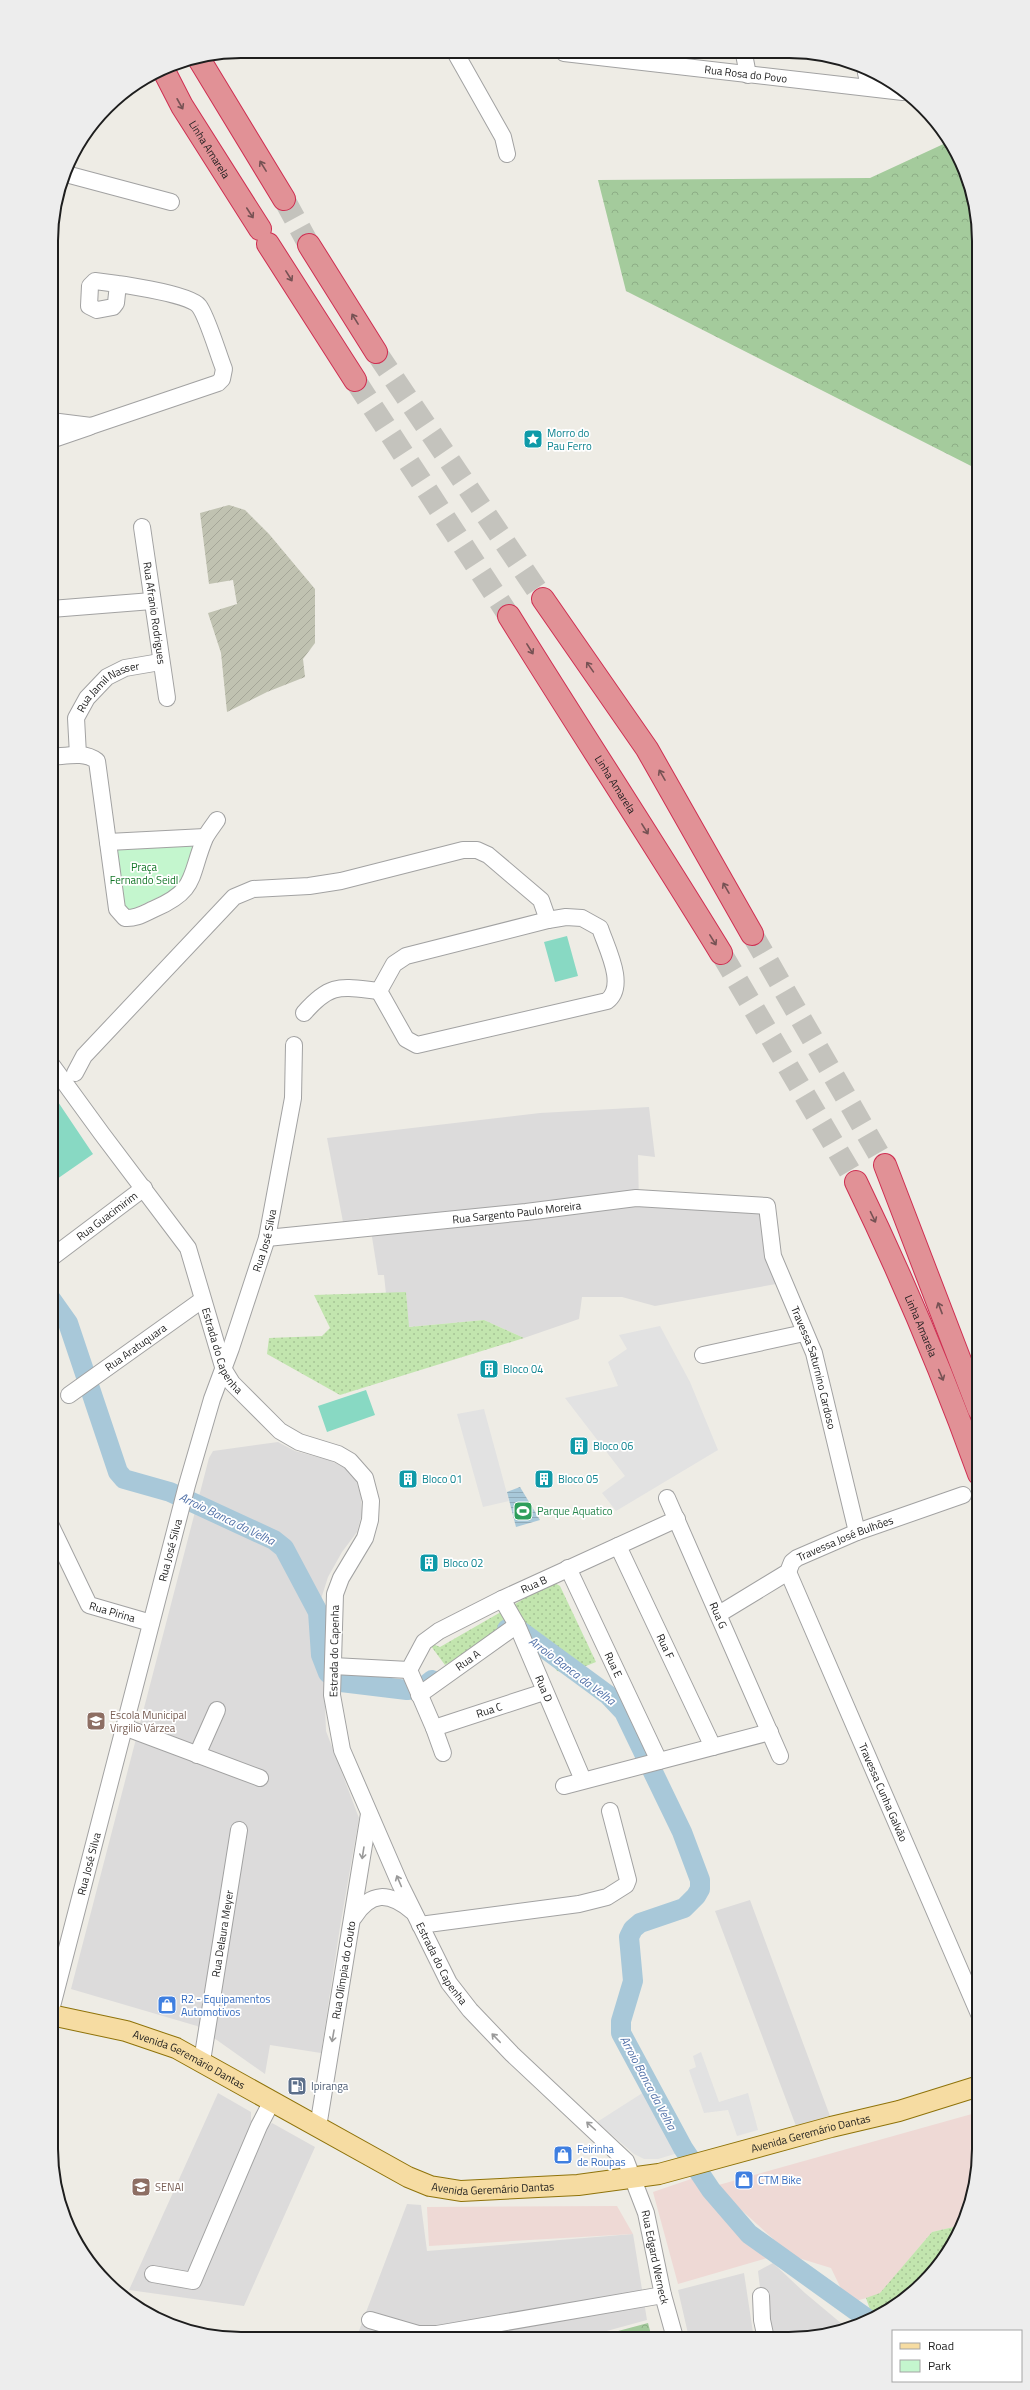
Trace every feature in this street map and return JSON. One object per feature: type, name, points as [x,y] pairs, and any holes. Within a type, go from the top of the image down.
[{"type":"highway","points":[[201,63],[284,199]]},
{"type":"highway","name":"Linha Amarela","points":[[165,75],[182,106],[355,380]]},
{"type":"highway","points":[[309,245],[376,352]]},
{"type":"highway","points":[[543,599],[647,749],[752,934]]},
{"type":"highway","name":"Linha Amarela","points":[[509,616],[572,718],[626,798],[721,953]]},
{"type":"highway","points":[[885,1165],[972,1392]]},
{"type":"highway","name":"Linha Amarela","points":[[856,1182],[895,1265],[956,1410],[972,1455]]},
{"type":"highway","points":[[954,1344],[972,1377]]},
{"type":"main road","name":"Avenida Geremário Dantas","points":[[58,2016],[126,2031],[176,2048],[202,2061],[408,2177],[446,2190],[461,2192],[578,2185],[633,2177],[697,2163],[972,2091]]},
{"type":"street","points":[[458,58],[503,137],[506,154]]},
{"type":"street","name":"Rua Rosa do Povo","points":[[640,58],[748,75],[893,91]]},
{"type":"street","points":[[745,58],[748,75]]},
{"type":"street","points":[[867,76],[869,88]]},
{"type":"street","points":[[70,175],[171,202]]},
{"type":"street","points":[[58,438],[218,383],[222,379],[224,369],[199,306],[186,298],[118,284]]},
{"type":"street","points":[[58,422],[92,426]]},
{"type":"street","name":"Rua Afranio Rodrigues","points":[[142,527],[160,662],[167,698]]},
{"type":"street","points":[[58,608],[152,601]]},
{"type":"street","name":"Rua Jamil Nasser","points":[[78,755],[76,718],[87,698],[107,677],[125,668],[160,662]]},
{"type":"street","points":[[58,756],[91,756],[97,761],[117,909],[125,918],[132,918],[165,904],[181,894],[194,876],[205,837],[217,820]]},
{"type":"street","points":[[108,842],[205,837]]},
{"type":"street","points":[[70,1078],[84,1056],[144,998],[204,935],[239,902],[245,893],[253,888],[310,886],[341,881],[464,850],[477,850],[488,855],[533,892],[541,900],[548,920]]},
{"type":"street","points":[[582,918],[600,928],[616,983],[613,997],[606,1002],[567,1012],[503,1024],[417,1045],[406,1039],[379,991],[394,964],[406,956],[548,920],[582,918]]},
{"type":"street","points":[[304,1013],[312,1003],[340,987],[379,991]]},
{"type":"street","name":"Rua José Silva","points":[[58,1983],[187,1485],[212,1399],[224,1370],[267,1238],[293,1098],[294,1045]]},
{"type":"street","name":"Estrada do Capenha","points":[[58,1069],[70,1078],[144,1188],[188,1248],[202,1300],[224,1370],[232,1383],[280,1431],[299,1442],[350,1461],[365,1478],[371,1501],[370,1520],[365,1538],[341,1578],[335,1594],[332,1696],[342,1750],[417,1920],[448,1982],[470,2010],[512,2054],[626,2160],[633,2177]]},
{"type":"street","name":"Rua Guacimirim","points":[[58,1253],[144,1188]]},
{"type":"street","name":"Rua Sargento Paulo Moreira","points":[[267,1238],[526,1212],[636,1198],[768,1206]]},
{"type":"street","name":"Travessa Saturnino Cardoso","points":[[768,1206],[773,1256],[784,1278],[804,1333],[814,1353],[856,1532]]},
{"type":"street","name":"Rua Aratuquara","points":[[69,1395],[202,1300]]},
{"type":"street","points":[[703,1355],[804,1333]]},
{"type":"street","name":"Travessa José Bulhões","points":[[719,1614],[788,1572],[797,1558],[856,1532],[963,1495]]},
{"type":"street","name":"Rua G","points":[[667,1498],[780,1756]]},
{"type":"street","name":"Rua B","points":[[414,1684],[424,1642],[439,1632],[502,1599],[677,1519]]},
{"type":"street","name":"Rua Pirina","points":[[58,1540],[90,1605],[151,1623]]},
{"type":"street","name":"Rua F","points":[[618,1546],[714,1747]]},
{"type":"street","name":"Rua E","points":[[568,1568],[659,1761]]},
{"type":"street","name":"Travessa Cunha Galvão","points":[[788,1572],[972,1998]]},
{"type":"street","name":"Rua D","points":[[502,1599],[517,1625],[544,1692],[583,1780]]},
{"type":"street","name":"Rua A","points":[[414,1684],[517,1625]]},
{"type":"street","points":[[333,1667],[414,1684],[434,1728],[443,1753]]},
{"type":"street","name":"Rua C","points":[[434,1728],[544,1692]]},
{"type":"street","points":[[198,1755],[217,1710]]},
{"type":"street","points":[[124,1726],[260,1778]]},
{"type":"street","points":[[564,1786],[770,1732]]},
{"type":"street","points":[[353,1917],[361,1906],[375,1897],[395,1899],[417,1920],[579,1904],[606,1898],[626,1885],[628,1880],[610,1811]]},
{"type":"street","name":"Rua Olímpia do Couto","points":[[318,2126],[369,1814]]},
{"type":"street","name":"Rua Delaura Meyer","points":[[202,2061],[239,1830]]},
{"type":"street","points":[[153,2274],[193,2281],[259,2126],[272,2101]]},
{"type":"street","name":"Rua Edgard Werneck","points":[[633,2177],[646,2213],[664,2295],[674,2332]]},
{"type":"street","points":[[449,2332],[664,2295]]},
{"type":"street","points":[[761,2296],[762,2320],[765,2332]]},
{"type":"street","points":[[370,2320],[411,2332]]},
{"type":"shaded area","points":[[229,505],[245,510],[269,534],[315,589],[315,643],[303,659],[305,677],[267,692],[227,712],[221,653],[208,613],[237,604],[233,580],[209,584],[200,513]]},
{"type":"shaded area","points":[[649,1107],[655,1157],[638,1155],[639,1206],[759,1208],[776,1284],[655,1306],[622,1297],[582,1297],[579,1319],[524,1338],[484,1320],[408,1327],[406,1292],[386,1294],[384,1275],[378,1275],[369,1218],[343,1222],[327,1138],[540,1113]]},
{"type":"shaded area","points":[[660,1326],[690,1382],[718,1450],[616,1511],[602,1493],[625,1476],[565,1398],[618,1386],[608,1362],[627,1349],[619,1335]]},
{"type":"shaded area","points":[[484,1409],[509,1501],[483,1507],[457,1414]]},
{"type":"shaded area","points":[[278,1442],[295,1451],[329,1460],[347,1469],[356,1480],[361,1497],[362,1514],[357,1532],[342,1552],[328,1577],[321,1599],[326,1731],[359,1818],[340,1927],[321,2053],[270,2045],[265,2074],[197,2026],[71,1989],[209,1458],[213,1451]]},
{"type":"shaded area","points":[[750,1900],[830,2116],[796,2126],[715,1911]]},
{"type":"shaded area","points":[[701,2052],[719,2102],[748,2093],[758,2130],[737,2136],[728,2110],[704,2113],[689,2070],[696,2067],[693,2056]]},
{"type":"shaded area","points":[[644,2092],[678,2153],[658,2159],[644,2159],[634,2154],[597,2122]]},
{"type":"shaded area","points":[[218,2093],[251,2112],[251,2120],[259,2126],[265,2129],[272,2123],[315,2147],[244,2306],[129,2290]]},
{"type":"shaded area","points":[[972,2114],[972,2161],[966,2197],[954,2227],[932,2232],[880,2294],[874,2296],[848,2303],[831,2268],[792,2256],[715,2186]]},
{"type":"shaded area","points":[[697,2177],[771,2257],[678,2284],[653,2192]]},
{"type":"shaded area","points":[[407,2204],[421,2205],[427,2251],[633,2234],[647,2320],[603,2332],[359,2332]]},
{"type":"shaded area","points":[[617,2206],[633,2234],[429,2246],[427,2207]]},
{"type":"shaded area","points":[[773,2263],[805,2293],[842,2324],[801,2332],[765,2332],[758,2271]]},
{"type":"shaded area","points":[[744,2273],[753,2332],[688,2332],[678,2290]]},
{"type":"green space","points":[[944,144],[958,171],[966,193],[972,229],[972,466],[626,291],[598,180],[870,178]]},
{"type":"green space","name":"Praça Fernando Seidl","points":[[192,843],[195,847],[187,873],[174,890],[126,912],[121,911],[114,848]]},
{"type":"green space","points":[[567,936],[578,976],[555,982],[544,942]]},
{"type":"green space","points":[[58,1102],[93,1154],[58,1178]]},
{"type":"green space","points":[[406,1292],[409,1327],[484,1320],[524,1338],[340,1395],[267,1354],[269,1338],[322,1336],[330,1328],[314,1295]]},
{"type":"green space","points":[[366,1390],[375,1415],[327,1432],[318,1406]]},
{"type":"green space","points":[[553,1582],[560,1586],[596,1662],[568,1673],[557,1671],[542,1647],[510,1627],[445,1665],[428,1642],[440,1647]]},
{"type":"green space","points":[[954,2227],[948,2241],[927,2270],[910,2287],[881,2308],[871,2313],[866,2298],[880,2293],[932,2232]]},
{"type":"green space","points":[[648,2323],[650,2332],[614,2332]]},
{"type":"water","name":"Parque Aquatico","points":[[520,1487],[540,1520],[516,1527],[507,1492]]},
{"type":"waterway","name":"Arroio Banca da Velha","points":[[58,1309],[68,1323],[118,1472],[124,1479],[170,1492],[274,1540],[284,1548],[318,1612],[321,1655],[328,1673],[341,1682],[407,1690],[422,1688],[432,1680]]},
{"type":"waterway","name":"Arroio Banca da Velha","points":[[507,1629],[518,1629],[608,1695],[624,1712],[682,1832],[700,1880],[700,1889],[696,1896],[684,1908],[640,1923],[633,1929],[629,1937],[633,1981],[621,2021],[621,2033],[683,2148],[711,2190],[749,2234],[863,2316]]},
{"type":"tunnel","points":[[284,199],[309,245]]},
{"type":"tunnel","points":[[376,352],[543,599]]},
{"type":"tunnel","points":[[355,380],[509,616]]},
{"type":"tunnel","points":[[752,934],[885,1165]]},
{"type":"tunnel","points":[[721,953],[856,1182]]},
{"type":"place","name":"Morro do Pau Ferro","points":[[533,439]]},
{"type":"place","name":"Bloco 04","points":[[489,1369]]},
{"type":"place","name":"Bloco 06","points":[[579,1446]]},
{"type":"place","name":"Bloco 01","points":[[408,1479]]},
{"type":"place","name":"Bloco 05","points":[[544,1479]]},
{"type":"place","name":"Parque Aquatico","points":[[523,1511]]},
{"type":"place","name":"Bloco 02","points":[[429,1563]]},
{"type":"place","name":"Escola Municipal Virgilio Várzea","points":[[96,1721]]},
{"type":"place","name":"R2 - Equipamentos Automotivos","points":[[167,2005]]},
{"type":"place","name":"Ipiranga","points":[[297,2086]]},
{"type":"place","name":"Feirinha de Roupas","points":[[563,2155]]},
{"type":"place","name":"CTM Bike","points":[[744,2180]]},
{"type":"place","name":"SENAI","points":[[141,2187]]}]
